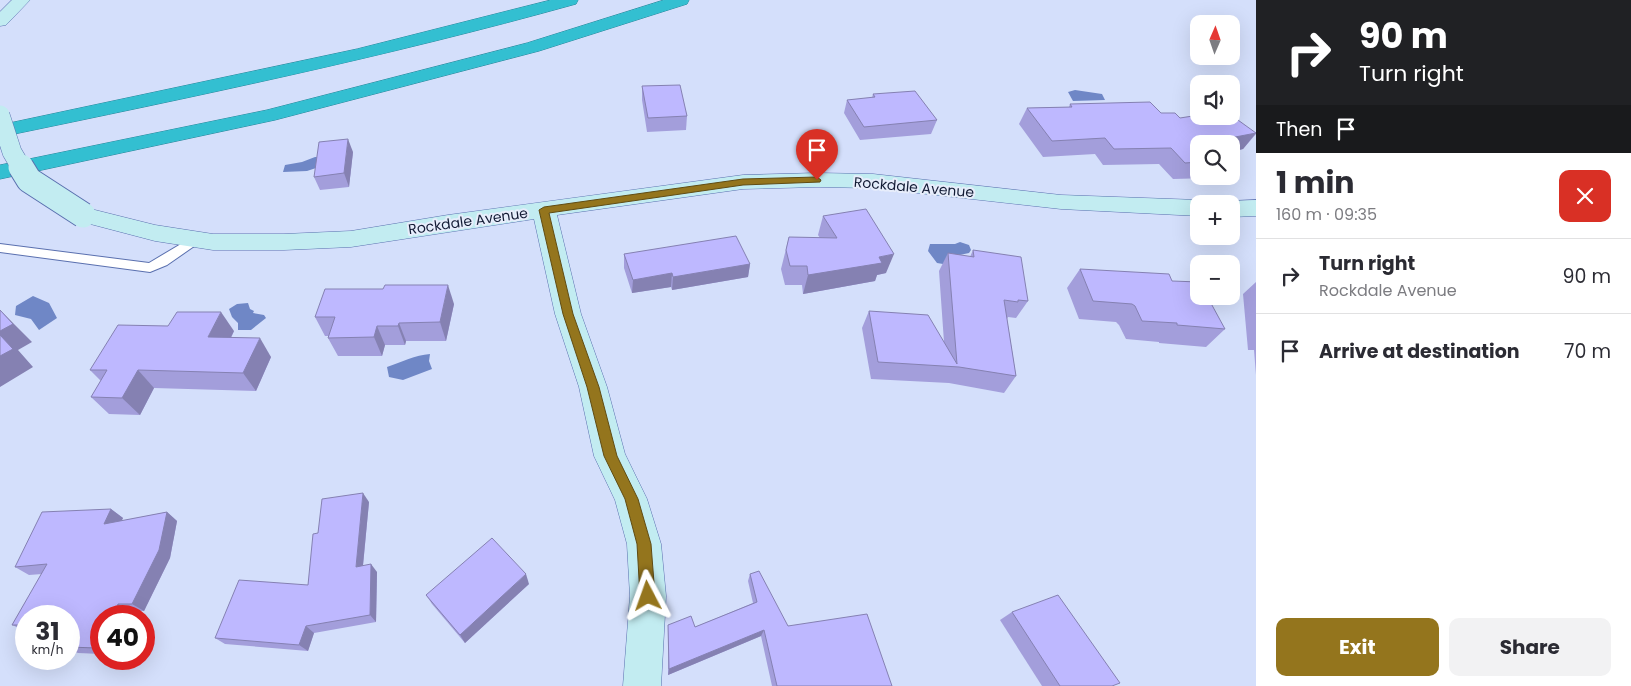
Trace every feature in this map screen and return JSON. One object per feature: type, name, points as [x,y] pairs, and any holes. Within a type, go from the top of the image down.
[{"type":"highway","points":[[0,131],[269,76],[425,39],[570,0]]},
{"type":"highway","points":[[0,172],[268,116],[533,46],[681,0]]},
{"type":"street","points":[[0,21],[22,0]]},
{"type":"street","name":"Rockdale Avenue","points":[[0,114],[12,152],[29,180],[83,215],[155,233],[213,242],[243,243],[351,239],[448,223],[743,182],[874,181],[1060,202],[1190,208]]},
{"type":"street","points":[[1240,209],[1256,208]]},
{"type":"street","points":[[544,210],[568,314],[593,387],[610,456],[631,499],[644,544],[648,596],[642,686]]},
{"type":"lane","points":[[0,248],[150,268],[163,262],[196,239]]},
{"type":"water","points":[[1075,90],[1102,94],[1105,100],[1073,101],[1068,92]]},
{"type":"water","points":[[321,157],[319,167],[307,171],[283,172],[285,165]]},
{"type":"water","points":[[960,242],[969,245],[971,250],[969,253],[950,257],[943,264],[937,263],[928,251],[930,244],[955,244]]},
{"type":"water","points":[[33,296],[49,303],[57,318],[39,330],[31,319],[15,315],[16,306]]},
{"type":"water","points":[[248,303],[250,309],[254,311],[253,313],[264,315],[266,318],[251,330],[238,330],[238,323],[232,317],[229,309],[237,304]]},
{"type":"water","points":[[430,354],[429,361],[432,369],[403,380],[389,377],[387,367],[414,357]]},
{"type":"building","points":[[680,85],[687,116],[648,118],[642,86]]},
{"type":"building","points":[[915,91],[937,120],[864,127],[847,100],[875,97],[873,94]]},
{"type":"building","points":[[1150,102],[1161,113],[1175,113],[1180,118],[1190,116],[1190,125],[1240,125],[1240,121],[1256,133],[1240,136],[1190,135],[1190,163],[1185,163],[1171,148],[1114,149],[1105,138],[1052,141],[1027,108],[1072,107],[1070,104]]},
{"type":"building","points":[[348,139],[344,173],[314,177],[319,142]]},
{"type":"building","points":[[866,209],[894,254],[879,257],[882,263],[808,275],[807,266],[790,266],[786,250],[789,237],[837,238],[823,216]]},
{"type":"building","points":[[736,236],[750,264],[673,277],[672,273],[633,280],[624,254]]},
{"type":"building","points":[[973,250],[1021,257],[1028,301],[1004,300],[1016,376],[959,367],[878,362],[869,311],[928,315],[957,364],[948,253],[974,257]]},
{"type":"building","points":[[1080,269],[1169,274],[1172,281],[1190,282],[1190,305],[1212,305],[1225,329],[1142,321],[1135,306],[1132,304],[1093,301]]},
{"type":"building","points":[[385,285],[448,285],[440,322],[399,323],[398,326],[377,326],[374,337],[328,338],[335,317],[315,317],[325,289],[383,289]]},
{"type":"building","points":[[0,310],[13,324],[0,331]]},
{"type":"building","points":[[177,312],[221,312],[208,337],[260,338],[243,373],[138,370],[122,398],[91,397],[107,370],[90,370],[118,325],[168,326]]},
{"type":"building","points":[[0,335],[13,349],[0,356]]},
{"type":"building","points":[[363,493],[356,567],[371,564],[370,615],[306,626],[299,645],[215,638],[239,580],[308,585],[313,534],[318,533],[322,499]]},
{"type":"building","points":[[111,509],[104,524],[167,512],[159,550],[132,604],[90,605],[90,648],[80,647],[80,605],[23,605],[47,564],[15,567],[42,512]]},
{"type":"building","points":[[492,538],[526,574],[460,635],[426,595]]},
{"type":"building","points":[[759,571],[788,626],[867,614],[892,686],[777,686],[764,630],[669,669],[668,625],[691,616],[695,627],[757,602],[750,574]]},
{"type":"building","points":[[1058,595],[1120,683],[1112,686],[1060,686],[1012,612]]},
{"type":"route","points":[[648,596],[644,544],[631,499],[610,456],[593,387],[568,314],[544,210],[743,182],[817,180]]}]
